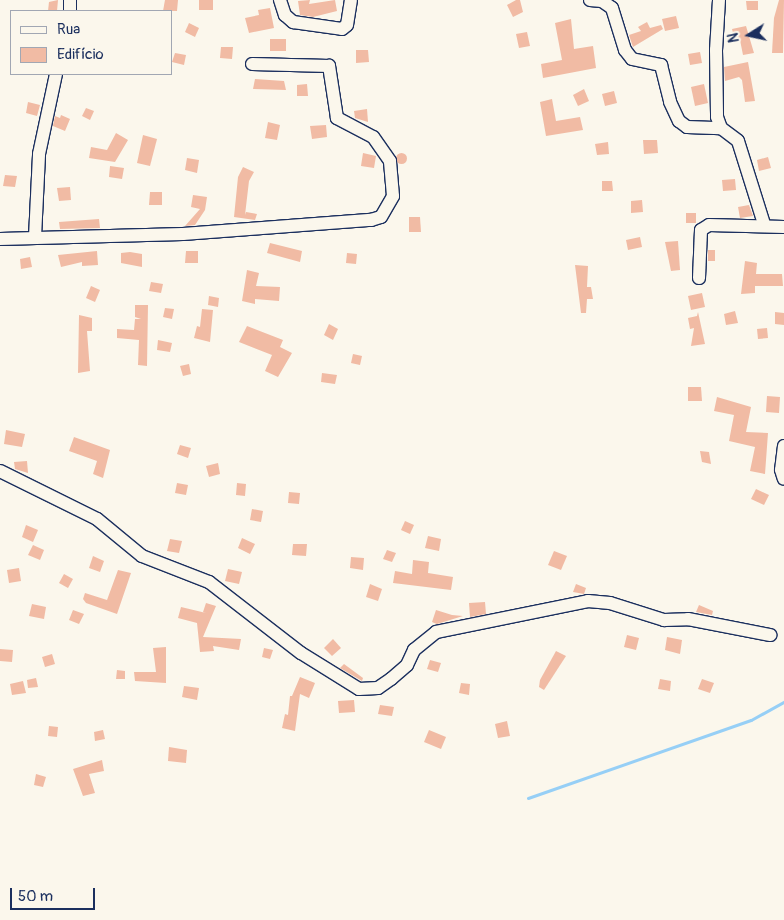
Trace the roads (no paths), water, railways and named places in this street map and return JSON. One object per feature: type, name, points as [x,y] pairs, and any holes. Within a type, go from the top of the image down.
[{"type":"street","points":[[280,0],[285,15],[293,22],[342,29],[346,27],[351,0]]},
{"type":"street","points":[[590,0],[602,1],[612,8],[625,50],[632,59],[660,65],[670,102],[679,121],[687,127],[721,128]]},
{"type":"street","points":[[719,0],[715,81],[717,117],[721,128],[738,141],[764,224]]},
{"type":"street","points":[[0,239],[165,235],[371,220],[381,217],[393,196],[390,161],[373,137],[337,118],[329,66],[252,64]]},
{"type":"street","points":[[35,237],[38,154],[56,75]]},
{"type":"street","points":[[699,278],[701,230],[709,225],[764,224],[784,227]]},
{"type":"street","points":[[784,446],[781,470],[784,480]]},
{"type":"street","points":[[0,471],[97,519],[142,556],[209,582],[301,654],[359,690],[378,688],[391,680],[407,665],[414,650],[436,632],[588,601],[610,604],[664,620],[688,619],[770,635]]},
{"type":"waterway","points":[[528,798],[751,720],[784,702]]}]
